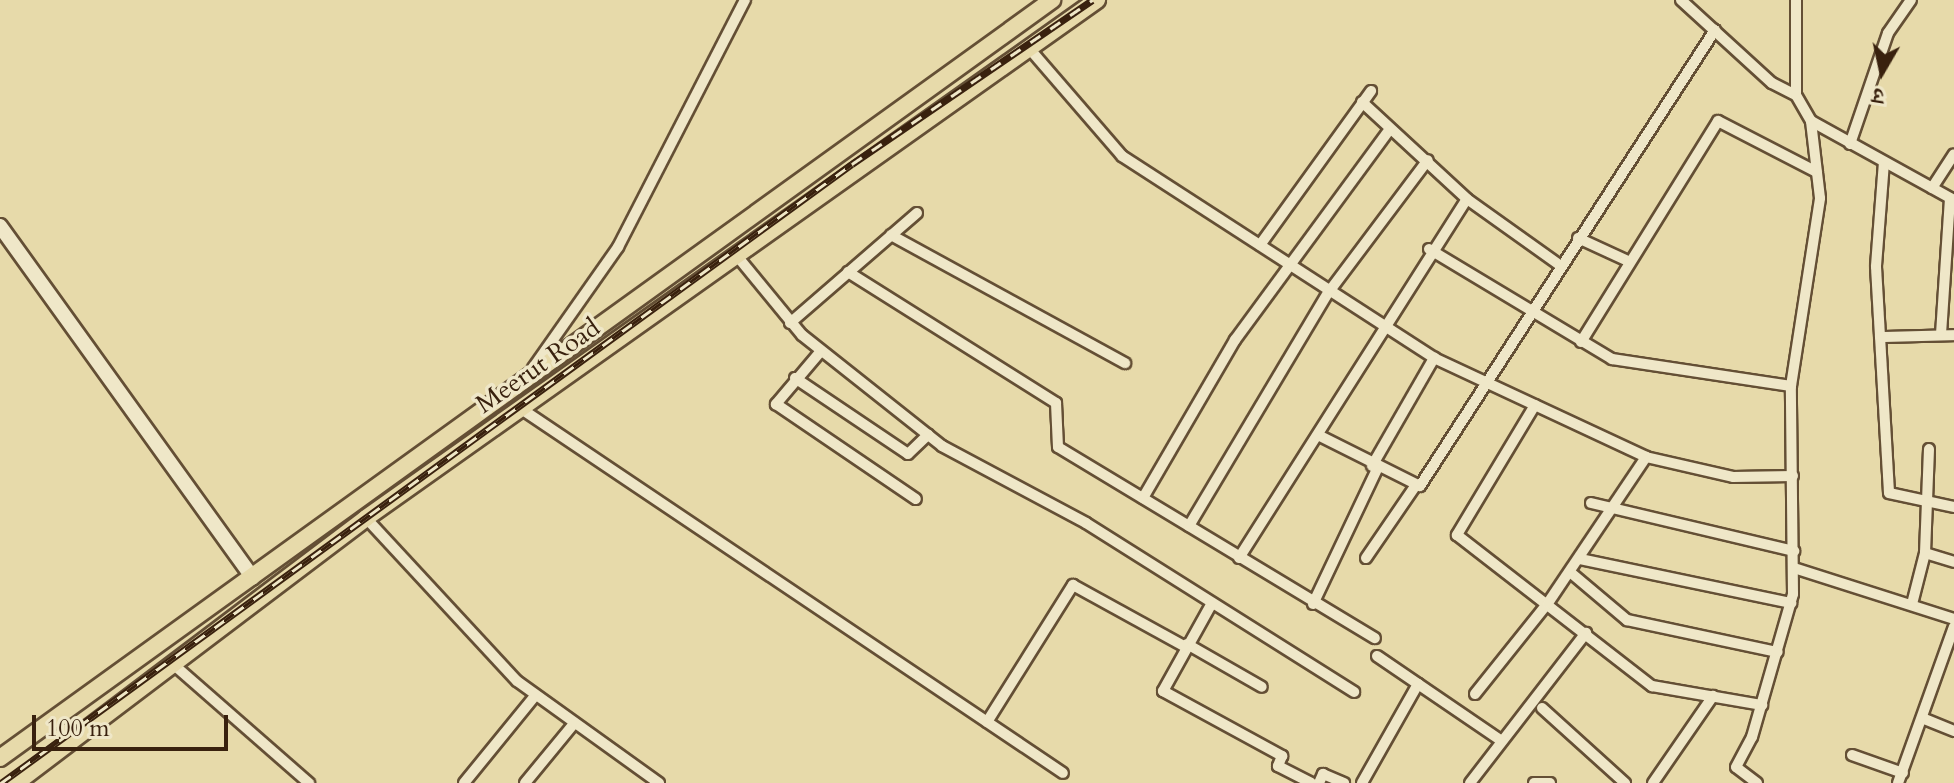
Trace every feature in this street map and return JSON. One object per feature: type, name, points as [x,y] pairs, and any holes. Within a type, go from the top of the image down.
[{"type":"main road","name":"Meerut Road","points":[[0,758],[1052,0]]},
{"type":"main road","name":"Meerut Road","points":[[16,783],[366,518],[1097,0]]},
{"type":"main road","points":[[253,578],[264,595]]},
{"type":"street","points":[[527,376],[618,247],[745,0]]},
{"type":"street","points":[[1681,0],[1796,95],[1811,121],[1817,172],[1819,214],[1791,386],[1794,551],[1791,603],[1762,705],[1736,767],[1757,783]]},
{"type":"street","points":[[1796,0],[1796,95]]},
{"type":"street","points":[[1850,144],[1888,33],[1911,0]]},
{"type":"street","points":[[1366,558],[1491,385],[1578,238],[1715,30]]},
{"type":"street","points":[[1028,47],[1122,156],[1383,329],[1434,358],[1646,457],[1717,475],[1793,476]]},
{"type":"street","points":[[1260,245],[1371,91]]},
{"type":"street","points":[[1362,102],[1388,132],[1428,160],[1467,199],[1561,266]]},
{"type":"street","points":[[1581,342],[1628,261],[1718,121],[1817,172]]},
{"type":"street","points":[[1811,121],[1952,199],[1941,334]]},
{"type":"street","points":[[1143,498],[1286,266],[1388,132]]},
{"type":"street","points":[[1932,188],[1954,154]]},
{"type":"street","points":[[1189,526],[1328,293],[1428,160]]},
{"type":"street","points":[[1884,162],[1878,174],[1880,337],[1889,493],[1954,507]]},
{"type":"street","points":[[1239,558],[1318,435],[1429,249],[1467,199]]},
{"type":"street","points":[[790,323],[917,213]]},
{"type":"street","points":[[0,226],[253,578]]},
{"type":"street","points":[[891,235],[1125,363]]},
{"type":"street","points":[[1578,238],[1628,261]]},
{"type":"street","points":[[1429,249],[1533,316],[1626,364],[1791,386]]},
{"type":"street","points":[[737,256],[790,323],[928,435],[1212,603],[1354,692]]},
{"type":"street","points":[[848,272],[1056,403],[1058,447],[1313,604],[1375,638]]},
{"type":"street","points":[[1880,337],[1954,335]]},
{"type":"street","points":[[821,351],[795,378],[778,407],[916,499]]},
{"type":"street","points":[[1313,604],[1374,467],[1434,358]]},
{"type":"street","points":[[795,378],[908,454],[928,435]]},
{"type":"street","points":[[1535,405],[1456,531],[1652,686],[1762,705]]},
{"type":"street","points":[[520,408],[1063,773]]},
{"type":"street","points":[[1318,435],[1414,488]]},
{"type":"street","points":[[1912,604],[1925,553],[1930,501],[1929,449]]},
{"type":"street","points":[[1475,694],[1580,559],[1646,457]]},
{"type":"street","points":[[1591,503],[1794,551]]},
{"type":"street","points":[[366,518],[460,625],[535,696],[572,726],[659,783]]},
{"type":"street","points":[[1925,553],[1954,562]]},
{"type":"street","points":[[1580,559],[1791,603]]},
{"type":"street","points":[[1794,568],[1954,619]]},
{"type":"street","points":[[1570,572],[1627,620],[1778,652]]},
{"type":"street","points":[[987,722],[1073,585],[1262,687]]},
{"type":"street","points":[[1212,603],[1163,691],[1282,756],[1278,766],[1311,783]]},
{"type":"street","points":[[1852,755],[1900,778],[1954,627]]},
{"type":"street","points":[[1470,783],[1500,740],[1586,633]]},
{"type":"street","points":[[1377,656],[1500,740]]},
{"type":"street","points":[[173,664],[309,783]]},
{"type":"street","points":[[1362,783],[1418,684]]},
{"type":"street","points":[[464,783],[535,696]]},
{"type":"street","points":[[1659,781],[1713,696]]},
{"type":"street","points":[[1542,708],[1625,783]]},
{"type":"street","points":[[1922,718],[1954,731]]},
{"type":"street","points":[[525,783],[572,726]]},
{"type":"street","points":[[1319,783],[1323,774],[1344,783]]},
{"type":"street","points":[[1534,783],[1539,777],[1550,783]]},
{"type":"railway","points":[[1,783],[852,164],[1092,0]]}]
